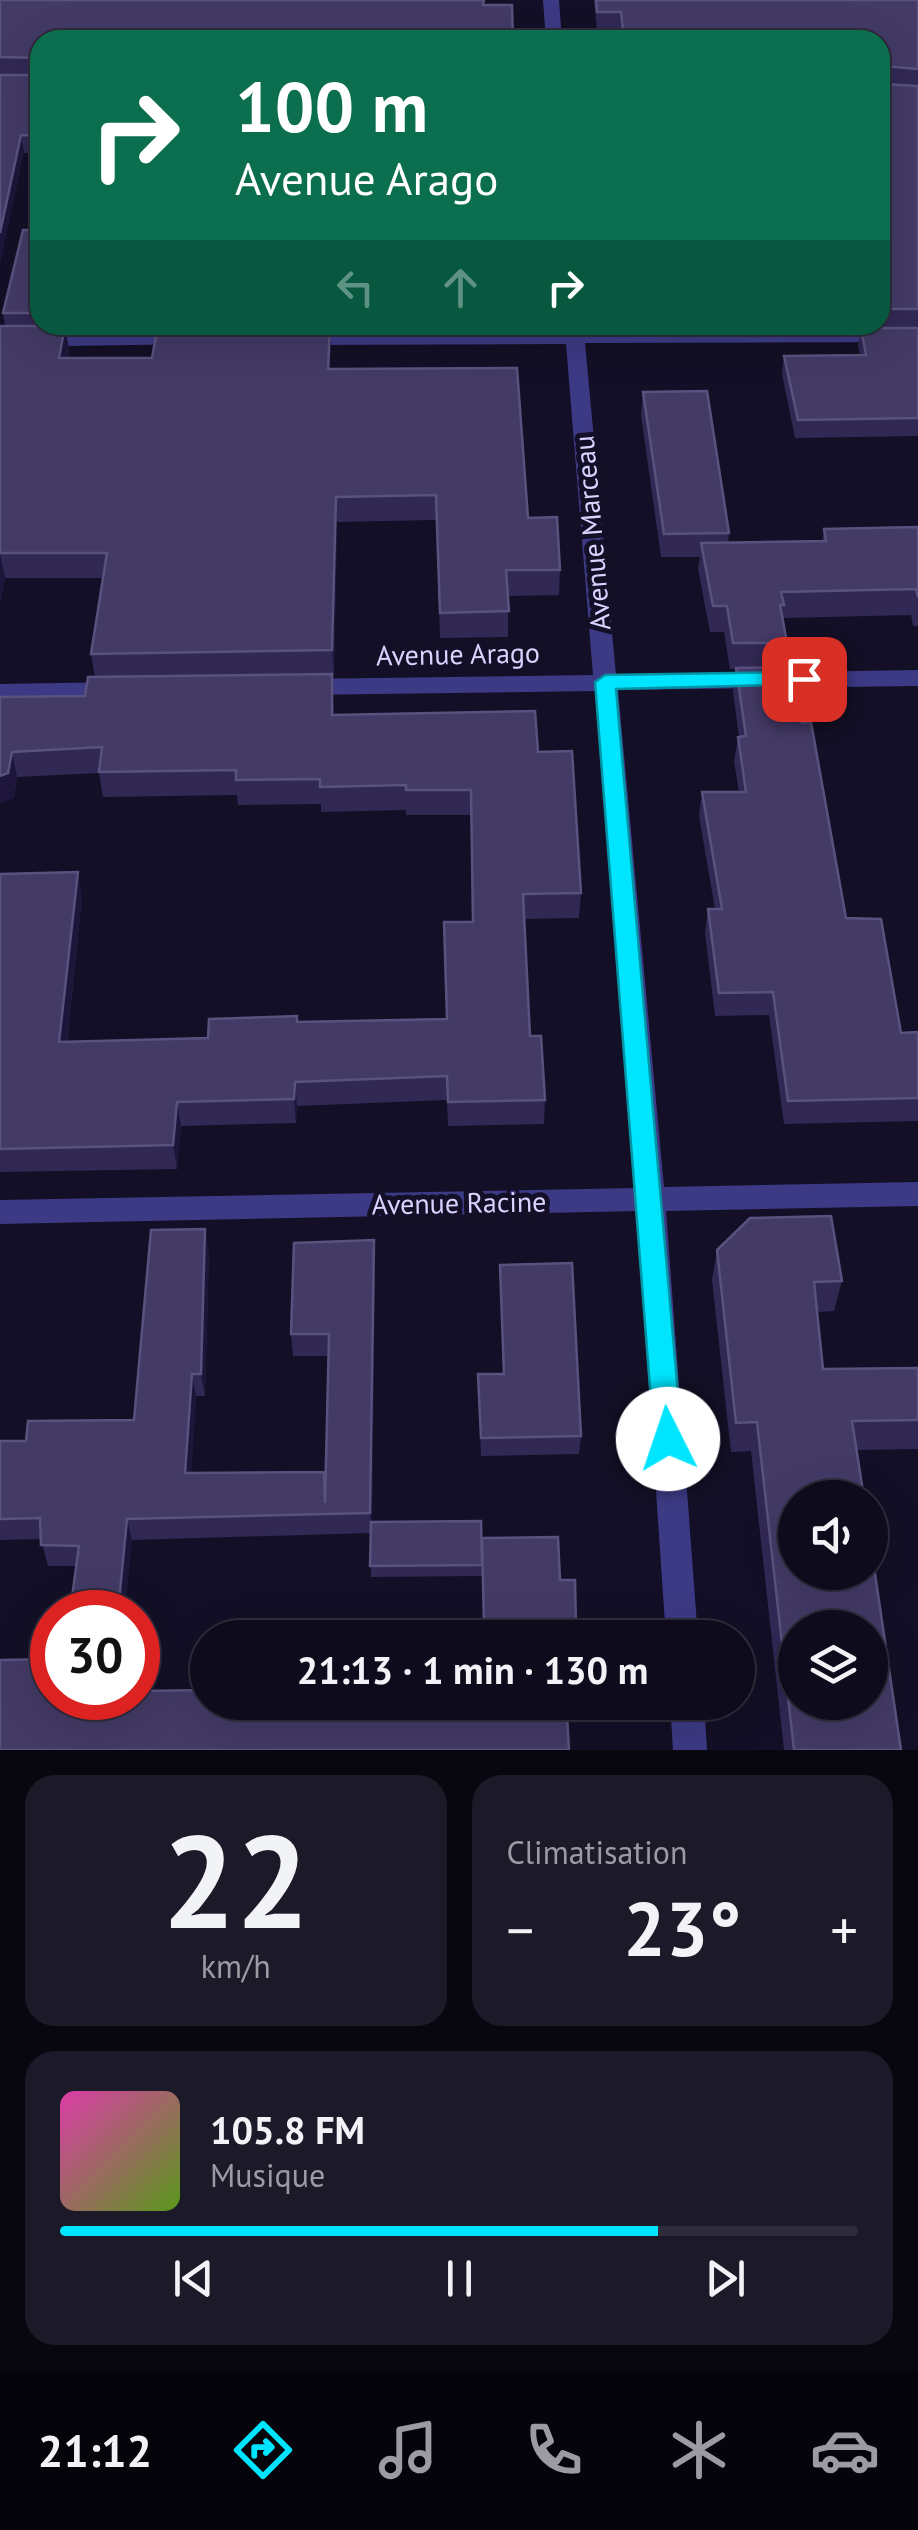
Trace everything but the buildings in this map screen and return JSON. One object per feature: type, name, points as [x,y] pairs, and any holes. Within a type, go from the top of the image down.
[{"type":"street","points":[[551,0],[553,30]]},
{"type":"street","points":[[279,339],[426,335]]},
{"type":"street","name":"Avenue Marceau","points":[[574,335],[650,1199],[681,1620]]},
{"type":"street","points":[[849,335],[918,336]]},
{"type":"street","points":[[0,342],[219,340]]},
{"type":"street","name":"Avenue Arago","points":[[275,688],[918,678]]},
{"type":"street","points":[[0,692],[138,690]]},
{"type":"street","name":"Avenue Racine","points":[[0,1212],[918,1194]]},
{"type":"street","points":[[688,1720],[690,1750]]},
{"type":"route","points":[[668,1439],[605,682],[804,679]]}]
